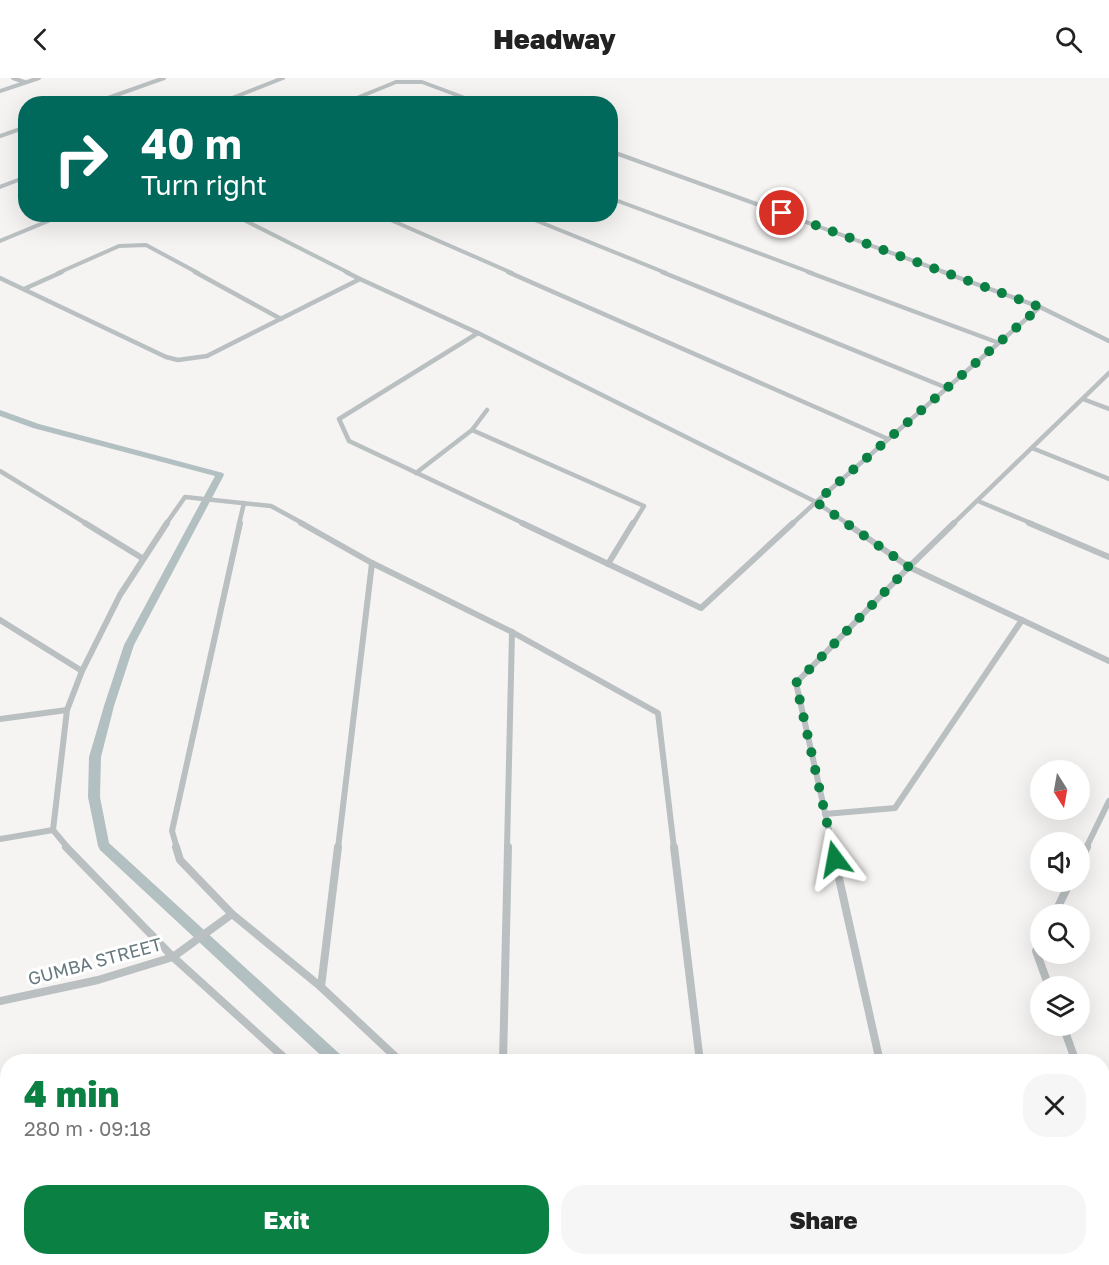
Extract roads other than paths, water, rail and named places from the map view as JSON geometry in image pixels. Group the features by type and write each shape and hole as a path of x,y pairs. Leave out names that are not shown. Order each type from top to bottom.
{"street":[{"path":"13,78 25,83"},
{"path":"0,91 39,78"},
{"path":"113,96 164,78"},
{"path":"238,96 284,78"},
{"path":"361,96 396,82 422,82 460,96"},
{"path":"0,136 18,130"},
{"path":"618,154 1040,307 1109,341"},
{"path":"0,187 18,180"},
{"path":"618,201 999,343"},
{"path":"0,241 46,222"},
{"path":"248,222 360,279 478,333 816,502 909,567 1109,661"},
{"path":"394,222 888,439"},
{"path":"540,222 947,388"},
{"path":"24,289 119,246 146,245 281,319"},
{"path":"0,278 166,357 178,360 207,356 360,279"},
{"path":"478,333 339,419 349,441 701,608 816,502 1040,307"},
{"path":"878,1054 796,683 909,567 1109,373"},
{"path":"1083,399 1109,409"},
{"path":"416,473 472,430 487,410"},
{"path":"472,430 644,506 608,564"},
{"path":"1032,448 1109,478"},
{"path":"0,471 142,558"},
{"path":"279,1054 173,957 73,855 53,830 67,710 82,671 120,595 142,558 185,497 271,506 372,563 513,632 658,713 699,1054"},
{"path":"978,501 1109,557"},
{"path":"244,503 172,831 180,860 232,914 321,987 392,1054"},
{"path":"321,987 372,563"},
{"path":"0,620 82,671"},
{"path":"825,814 896,808 1022,620"},
{"path":"502,1054 513,632"},
{"path":"0,719 67,710"},
{"path":"1090,840 1109,801"},
{"path":"0,839 53,830"},
{"name":"GUMBA STREET","path":"0,1001 98,980 173,957 232,914"},
{"path":"1067,1036 1073,1054"}],"waterway":[{"path":"0,413 36,426 220,475 129,645 95,757 94,797 104,846 329,1054"}]}
